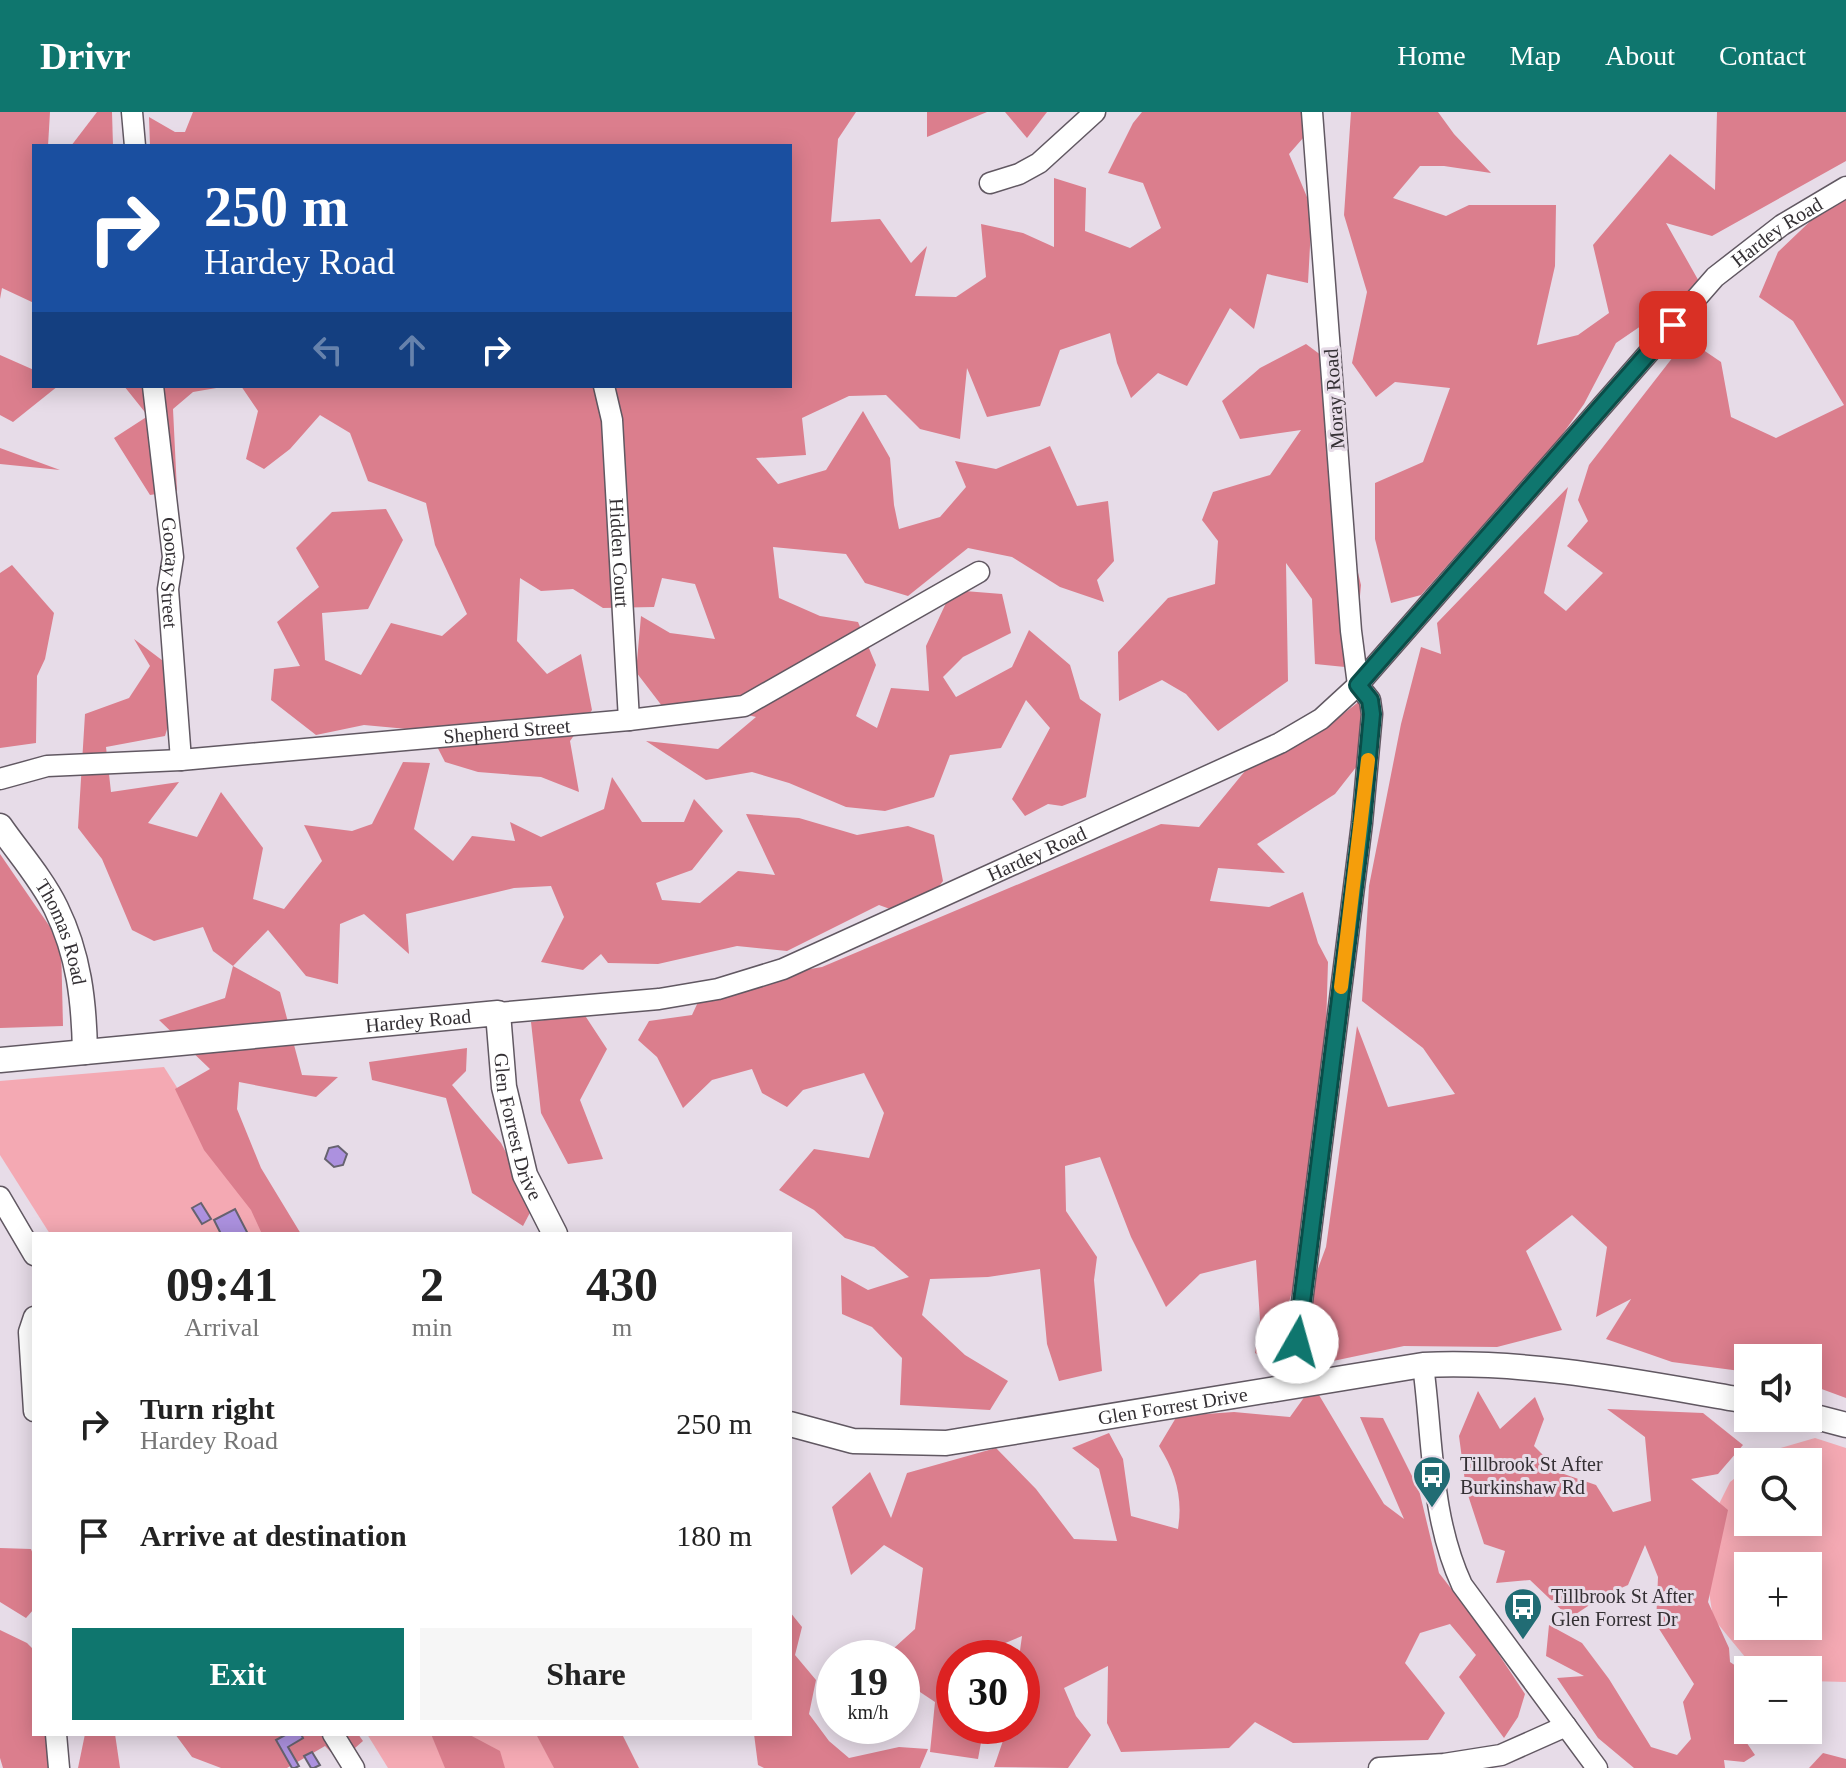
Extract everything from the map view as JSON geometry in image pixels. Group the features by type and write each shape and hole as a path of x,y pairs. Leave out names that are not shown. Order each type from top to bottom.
{"street":[{"path":"132,112 135,144"},
{"path":"990,183 1019,174 1039,163 1095,112"},
{"name":"Moray Road","path":"1306,1384 1297,1342 1362,823 1372,714 1370,700 1358,685 1351,631 1312,112"},
{"name":"Hardey Road","path":"0,1060 659,999 718,989 783,969 1280,743 1321,719 1358,685 1715,277 1782,225 1846,187"},
{"name":"Gooray Street","path":"153,388 173,557 168,589 181,760"},
{"name":"Hidden Court","path":"604,388 612,420 629,720"},
{"name":"Shepherd Street","path":"0,779 47,766 181,760 629,720 744,706 979,572"},
{"name":"Thomas Road","path":"0,826 55,906 72,949 84,998 85,1052"},
{"name":"Glen Forrest Drive","path":"498,1013 504,1087 525,1175 554,1232"},
{"path":"0,1197 32,1252"},
{"path":"32,1323 29,1332 32,1379"},
{"name":"Glen Forrest Drive","path":"792,1425 853,1441 946,1443 1423,1365 1470,1363 1621,1380 1734,1399"},
{"path":"1423,1365 1431,1466 1449,1556 1462,1585 1597,1768"},
{"path":"1822,1419 1846,1425"},
{"path":"1379,1768 1444,1764 1501,1755 1566,1726"},
{"path":"56,1736 59,1768"},
{"path":"334,1736 354,1768"}],"shaded area":[{"path":"0,112 50,112 48,144 32,144 32,302 2,288 0,299"},
{"path":"97,112 112,112 113,144 73,144"},
{"path":"193,112 856,112 838,139 831,222 880,219 911,263 927,246 915,296 956,297 986,277 981,224 1023,233 1054,247 1054,178 1086,188 1085,231 1130,248 1161,228 1143,183 1108,173 1133,123 1142,112 1309,112 1311,129 1289,154 1312,209 1308,283 1267,274 1254,329 1230,308 1187,386 1158,373 1131,398 1117,363 1110,333 1060,350 1040,406 987,417 967,368 960,439 920,429 886,395 849,396 802,418 806,455 756,458 778,484 826,470 863,411 890,458 899,529 940,517 966,487 955,461 996,469 1050,446 1077,506 1108,501 1114,561 1097,580 1104,602 1060,587 1012,557 968,548 908,596 865,583 846,554 773,547 779,598 820,616 858,622 876,665 856,716 877,728 891,688 929,691 926,646 952,590 1002,594 1011,633 963,657 943,677 956,697 1012,667 1029,630 1070,665 1080,699 1101,714 1086,797 1062,806 1048,804 1025,816 1012,799 1050,728 1026,700 1001,748 950,755 934,797 885,811 846,807 789,783 752,772 706,780 646,741 718,749 756,717 720,708 672,719 636,672 641,616 670,633 715,639 695,584 662,578 654,607 603,608 573,589 541,591 520,578 517,641 547,674 581,654 592,710 570,741 579,792 541,777 478,772 445,762 429,731 364,725 316,735 271,700 274,669 300,666 277,622 319,587 296,548 332,512 386,509 403,540 368,609 322,613 325,660 361,675 391,623 442,636 467,614 435,545 426,503 368,481 350,433 320,415 290,449 264,469 246,459 258,411 242,388 792,388 792,144 150,144 149,117 175,132 185,132"},
{"path":"927,112 987,112 927,137"},
{"path":"1005,112 1047,112 1027,138"},
{"path":"1351,112 1438,112 1491,173 1420,166 1393,198 1446,216 1469,205 1556,205 1555,266 1537,345 1578,335 1609,313 1593,245 1670,154 1715,190 1717,112 1846,112 1846,161 1712,236 1666,223 1701,285 1616,343 1584,404 1557,442 1421,595 1391,603 1375,539 1375,483 1423,462 1450,388 1395,382 1376,397 1352,363 1367,292 1344,215"},
{"path":"1846,198 1846,1398 1822,1389 1822,1344 1734,1344 1734,1370 1672,1362 1606,1339 1631,1299 1596,1317 1607,1247 1572,1215 1526,1251 1562,1330 1497,1347 1404,1346 1333,1361 1300,1339 1297,1325 1326,1247 1357,1026 1388,1107 1455,1094 1423,1048 1362,1001 1369,886 1401,724 1421,647 1441,654 1437,623 1568,487 1544,593 1566,611 1603,573 1567,546 1588,521 1578,500 1589,465 1687,339 1721,362 1731,417 1776,438 1844,405 1793,321 1759,297 1778,252 1822,210"},
{"path":"1306,344 1337,367 1350,540 1361,585 1355,649 1345,667 1315,664 1312,599 1286,563 1288,681 1218,731 1186,694 1162,680 1119,701 1118,652 1168,598 1215,584 1218,541 1202,520 1213,492 1270,475 1301,430 1240,439 1222,401 1260,368"},
{"path":"0,355 32,369 32,388 56,388 13,422 0,415"},
{"path":"126,388 216,388 193,392 173,409 177,491 150,495 114,438 148,416"},
{"path":"0,448 60,470 0,464"},
{"path":"12,565 54,613 45,659 37,676 36,743 0,748 0,573"},
{"path":"134,639 183,676 165,736 106,747 111,792 179,782 148,823 197,837 221,792 263,848 253,899 284,909 322,861 304,825 352,831 372,824 403,762 430,763 414,829 453,861 472,836 515,841 510,822 541,837 604,809 612,777 642,822 684,822 694,799 723,831 692,870 656,883 662,900 700,903 738,871 775,875 746,814 799,818 857,835 908,826 934,835 943,881 915,918 879,905 787,951 737,946 658,964 608,963 601,954 583,970 541,962 564,917 551,886 514,888 406,914 409,954 364,914 340,924 338,984 306,976 268,930 233,966 213,951 203,927 154,941 132,930 102,859 78,828 85,714 129,698 150,666"},
{"path":"1361,700 1368,752 1335,794 1257,844 1285,873 1218,868 1210,901 1269,907 1303,892 1318,943 1328,962 1324,1095 1300,1263 1272,1363 1255,1353 1260,1320 1256,1260 1200,1274 1166,1307 1131,1237 1100,1157 1065,1166 1066,1211 1097,1257 1094,1280 1102,1371 1059,1381 1047,1344 1040,1269 988,1277 930,1279 922,1315 965,1355 1008,1381 990,1410 900,1405 902,1358 872,1327 842,1314 841,1275 868,1290 909,1277 874,1247 845,1238 814,1210 779,1190 814,1149 869,1158 884,1113 864,1073 803,1090 787,1107 762,1093 752,1069 712,1080 683,1108 657,1057 638,1040 649,1021 692,1015 705,987 822,967 1161,824 1199,827 1245,771 1316,735"},
{"path":"0,854 61,943 63,1026 0,1028"},
{"path":"233,966 280,992 302,1075 338,1077 316,1097 239,1082 237,1109 261,1168 300,1232 261,1232 251,1210 204,1150 175,1089 210,1069 159,1020 225,998"},
{"path":"584,1014 607,1049 580,1100 603,1159 568,1164 541,1113 531,1022"},
{"path":"467,1048 466,1071 452,1085 501,1143 534,1205 523,1226 472,1193 446,1098 372,1080 369,1062"},
{"path":"164,1067 269,1232 49,1232 0,1155 0,1081"},
{"path":"1313,1385 1384,1504 1404,1519 1360,1417 1383,1418 1419,1490 1439,1573 1478,1623 1525,1694 1518,1717 1504,1738 1459,1677 1476,1655 1450,1624 1420,1633 1405,1663 1445,1713 1428,1740 1293,1743 1255,1722 1229,1748 1121,1752 1107,1723 1108,1666 1064,1688 1076,1716 1091,1735 1068,1768 994,1767 1002,1744 1040,1744 1040,1640 1021,1640 1022,1636 1012,1640 936,1640 936,1744 981,1744 978,1759 930,1752 935,1702 920,1692 920,1640 903,1640 915,1629 923,1568 884,1545 851,1575 832,1507 870,1472 891,1518 907,1473 996,1448 1036,1489 1074,1539 1117,1541 1099,1469 1072,1448 1109,1433 1123,1459 1131,1516 1178,1529 1180,1507 1177,1486 1159,1446 1177,1416 1234,1412 1290,1417"},
{"path":"1478,1391 1500,1429 1535,1397 1544,1419 1534,1446 1561,1473 1596,1485 1613,1512 1651,1501 1645,1437 1607,1409 1703,1413 1743,1445 1734,1448 1734,1455 1718,1474 1691,1479 1728,1510 1708,1602 1729,1648 1730,1662 1734,1665 1734,1744 1748,1744 1755,1755 1744,1762 1724,1760 1725,1768 1634,1768 1598,1738 1557,1678 1584,1676 1546,1656 1549,1625 1582,1643 1609,1679 1651,1747 1677,1755 1691,1739 1683,1702 1694,1684 1656,1624 1658,1577 1645,1545 1628,1585 1603,1596 1570,1618 1530,1580 1496,1583 1505,1551 1484,1544 1466,1489 1459,1436"},
{"path":"1815,1438 1846,1448 1846,1682 1822,1681 1822,1656 1744,1656 1713,1618 1706,1572 1714,1514 1734,1479 1734,1536 1822,1536 1822,1448 1781,1448"},
{"path":"0,1548 31,1549 32,1611 26,1618 0,1602"},
{"path":"792,1614 802,1627 795,1655 816,1680 809,1714 816,1723 816,1744 833,1744 849,1758 899,1747 928,1749 920,1768 764,1768 758,1765 754,1736 792,1736"},
{"path":"0,1630 32,1648 32,1736 50,1736 49,1768 3,1768 0,1758"},
{"path":"85,1736 115,1736 120,1768 78,1768"},
{"path":"176,1736 359,1736 363,1741 340,1761 325,1746 287,1768 221,1768 192,1757"},
{"path":"368,1736 589,1736 610,1768 388,1768"},
{"path":"432,1736 472,1736 500,1751 505,1768 445,1768"},
{"path":"537,1736 623,1736 639,1768 554,1768"},
{"path":"1823,1753 1846,1759 1846,1768 1809,1768"}],"building":[{"path":"338,1146 347,1154 343,1165 334,1167 325,1159 329,1148"},
{"path":"201,1203 211,1219 202,1224 192,1208"},
{"path":"235,1209 247,1232 220,1232 214,1220"},
{"path":"283,1736 302,1736 288,1747 299,1766 292,1768 276,1740"},
{"path":"312,1752 320,1765 314,1768 304,1756"}],"slow traffic":[{"path":"1341,987 1368,760"}],"place":[{"name":"Tillbrook St After Burkinshaw Rd","path":"1432,1509"},
{"name":"Tillbrook St After Glen Forrest Dr","path":"1523,1641"}],"route":[{"path":"1297,1342 1362,823 1372,714 1370,700 1358,685 1673,325"}]}
